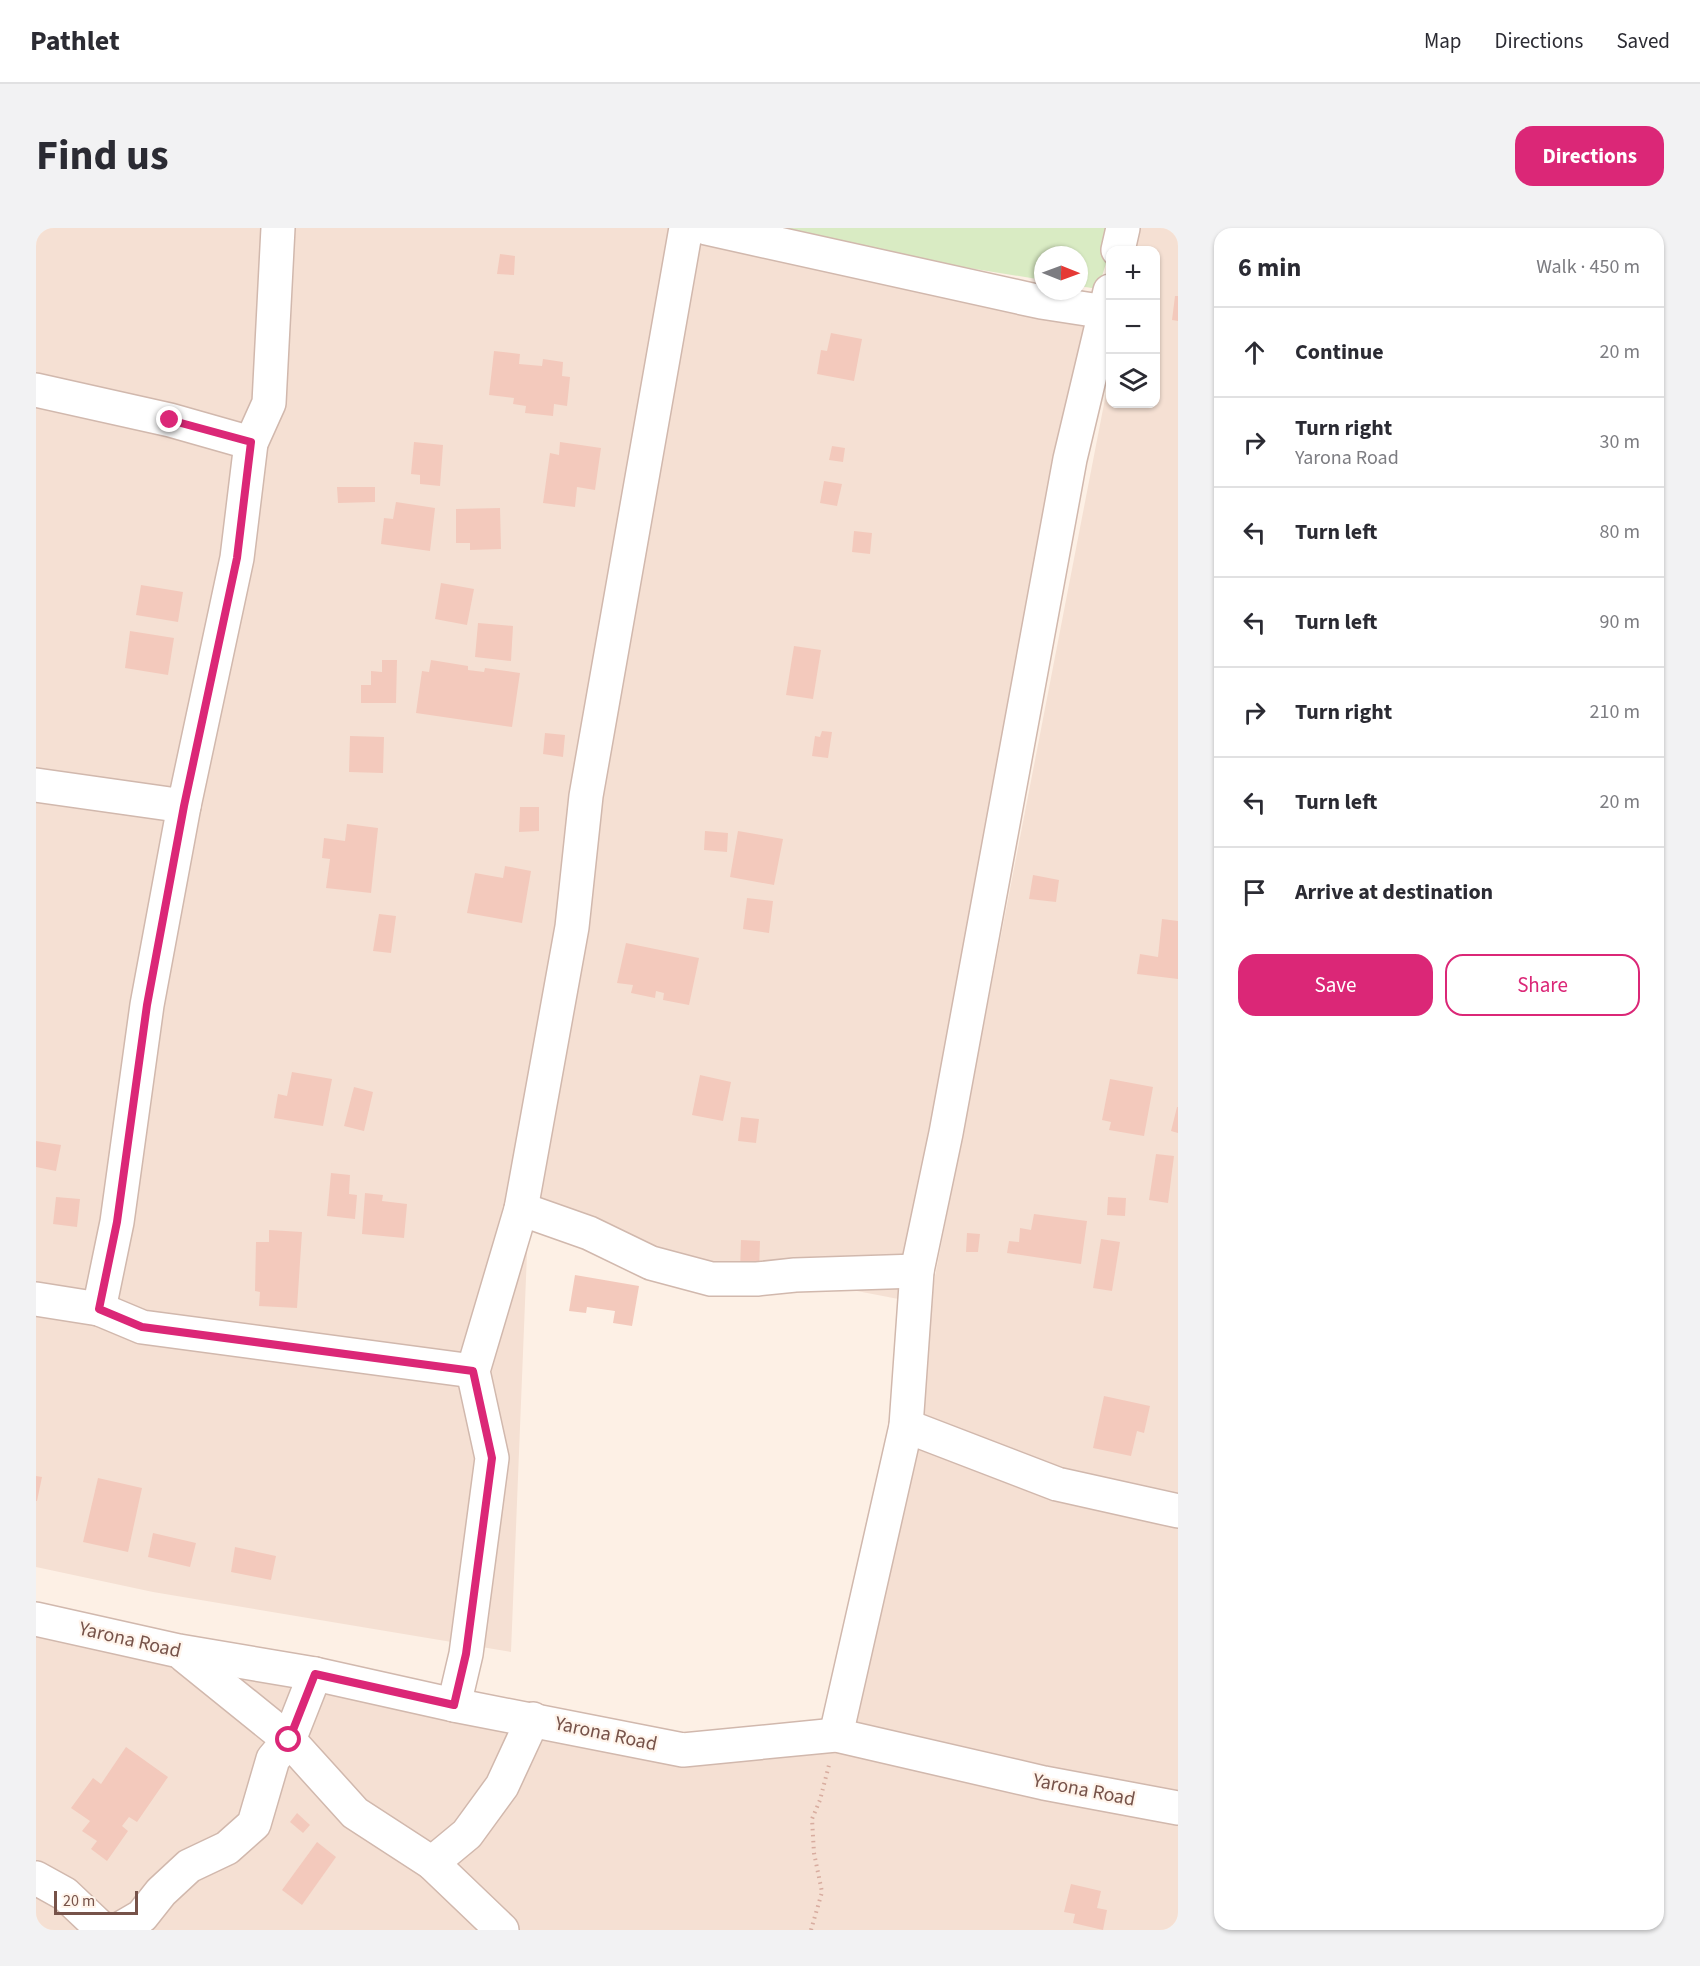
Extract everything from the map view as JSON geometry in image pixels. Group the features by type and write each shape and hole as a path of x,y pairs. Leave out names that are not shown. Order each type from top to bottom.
{"street":[{"path":"99,1309 117,1222 147,1005 184,806 237,558 251,442 269,403 278,228"},
{"path":"454,1705 466,1654 492,1458 473,1371 521,1209 572,927 588,784 686,228"},
{"path":"706,228 1041,302 1106,302"},
{"path":"1119,246 1123,228"},
{"path":"836,1735 906,1426 917,1271 946,1133 1070,459 1106,310"},
{"path":"36,390 170,420 251,442"},
{"path":"36,785 184,806"},
{"path":"521,1209 589,1233 651,1263 711,1279 917,1271"},
{"path":"36,1299 99,1309 142,1327 473,1371"},
{"path":"906,1426 1057,1484 1178,1511"},
{"name":"Yarona Road","path":"36,1618 179,1651 315,1674 454,1705 683,1750 836,1735 1044,1783 1178,1808"},
{"path":"179,1651 289,1740 355,1813 432,1863 502,1930"},
{"path":"118,1930 142,1916 160,1892 189,1866 227,1848 254,1824 273,1759 289,1740 315,1674"},
{"path":"432,1863 467,1834 501,1786 533,1719"},
{"path":"36,1878 65,1894 104,1930"}],"path":[{"path":"811,1930 822,1892 814,1853 812,1819 820,1800 836,1735"}],"shaded area":[{"path":"36,228 704,228 1093,321 914,1302 528,1228 511,1652 153,1592 36,1567"},
{"path":"1133,228 1178,228 1178,1930 36,1930 36,1619 683,1750 836,1735 906,1426 1106,394 1106,408 1160,408 1160,246 1131,246"}],"green space":[{"path":"723,228 1117,228 1111,246 1106,246 1106,263 1098,289 1088,287 1088,246 1034,246 1034,279"}],"building":[{"path":"500,254 515,256 514,275 497,274"},
{"path":"1175,296 1178,296 1178,321 1172,320"},
{"path":"831,333 862,339 854,381 817,374 821,350 827,351"},
{"path":"494,351 520,354 519,364 542,366 543,359 563,362 562,376 570,377 567,406 554,404 553,416 525,413 526,406 513,404 514,398 489,395"},
{"path":"414,442 443,445 440,486 420,484 420,475 411,474"},
{"path":"560,442 601,448 595,490 577,487 575,507 543,503 550,453 559,455"},
{"path":"832,446 845,448 843,462 829,460"},
{"path":"824,481 842,484 837,506 820,503"},
{"path":"337,487 375,487 375,502 338,503"},
{"path":"396,502 435,508 430,551 381,544 384,518 393,519"},
{"path":"500,508 501,549 470,550 470,543 456,543 456,509"},
{"path":"854,531 872,533 870,554 852,552"},
{"path":"441,583 474,589 467,625 435,619"},
{"path":"141,585 183,592 178,622 136,615"},
{"path":"478,623 513,626 511,661 475,657"},
{"path":"130,631 174,638 168,675 125,668"},
{"path":"794,646 821,650 813,699 786,695"},
{"path":"382,660 397,660 396,703 361,703 361,685 371,685 371,671 382,672"},
{"path":"431,660 468,666 468,670 484,672 485,668 520,673 512,727 416,713 422,671 429,672"},
{"path":"822,731 832,732 828,758 812,756 815,736 820,737"},
{"path":"545,733 565,735 563,757 543,754"},
{"path":"350,736 384,737 383,773 349,772"},
{"path":"520,807 539,807 539,831 519,832"},
{"path":"347,824 378,828 371,893 326,888 330,859 322,858 324,838 345,841"},
{"path":"705,831 728,833 727,852 704,850"},
{"path":"738,831 783,839 774,885 730,877"},
{"path":"505,866 531,871 522,923 467,913 475,873 503,878"},
{"path":"1033,875 1059,880 1056,902 1029,899"},
{"path":"747,898 773,901 769,933 743,929"},
{"path":"379,914 396,916 391,953 373,951"},
{"path":"1162,919 1178,921 1178,979 1137,974 1140,954 1158,957"},
{"path":"626,943 699,958 689,1005 663,1000 664,993 656,991 655,998 631,993 633,985 617,983"},
{"path":"292,1072 332,1079 323,1126 274,1118 278,1094 287,1096"},
{"path":"700,1075 731,1082 723,1121 692,1115"},
{"path":"1110,1079 1153,1087 1144,1136 1109,1130 1111,1122 1102,1120"},
{"path":"354,1087 373,1092 364,1131 344,1126"},
{"path":"1178,1107 1178,1133 1171,1131"},
{"path":"741,1117 759,1119 756,1143 738,1141"},
{"path":"36,1141 61,1145 56,1171 36,1167"},
{"path":"1156,1154 1174,1156 1168,1203 1149,1200"},
{"path":"331,1173 350,1175 349,1194 357,1195 355,1219 327,1216"},
{"path":"365,1193 383,1195 382,1201 407,1204 404,1238 362,1234"},
{"path":"56,1197 80,1199 77,1227 53,1224"},
{"path":"1108,1197 1126,1198 1125,1216 1107,1215"},
{"path":"1034,1214 1087,1221 1081,1264 1007,1253 1009,1241 1019,1242 1020,1228 1031,1230"},
{"path":"269,1230 302,1232 297,1308 259,1306 260,1292 255,1291 256,1242 269,1242"},
{"path":"967,1233 980,1234 978,1252 966,1252"},
{"path":"1101,1239 1120,1242 1112,1291 1093,1288"},
{"path":"741,1240 760,1241 759,1272 740,1271"},
{"path":"575,1275 639,1286 632,1326 613,1323 615,1311 587,1307 586,1313 569,1311"},
{"path":"1104,1396 1150,1406 1144,1433 1137,1431 1131,1456 1093,1448"},
{"path":"36,1476 42,1477 37,1501 36,1501"},
{"path":"98,1478 142,1488 128,1552 83,1542"},
{"path":"153,1533 196,1543 190,1567 148,1557"},
{"path":"235,1547 276,1556 271,1580 231,1572"},
{"path":"126,1747 168,1777 137,1822 129,1817 122,1826 128,1831 107,1861 91,1849 97,1841 82,1831 90,1821 71,1808 93,1778 101,1784"},
{"path":"297,1813 310,1825 303,1833 290,1822"},
{"path":"317,1842 336,1857 302,1905 282,1890"},
{"path":"1071,1884 1101,1891 1097,1908 1107,1910 1103,1930 1073,1923 1075,1914 1064,1912"}],"route":[{"path":"170,420 251,442 237,558 184,806 147,1005 117,1222 99,1309 142,1327 281,1343 473,1371 492,1458 466,1654 454,1705 315,1674 289,1740"}]}
